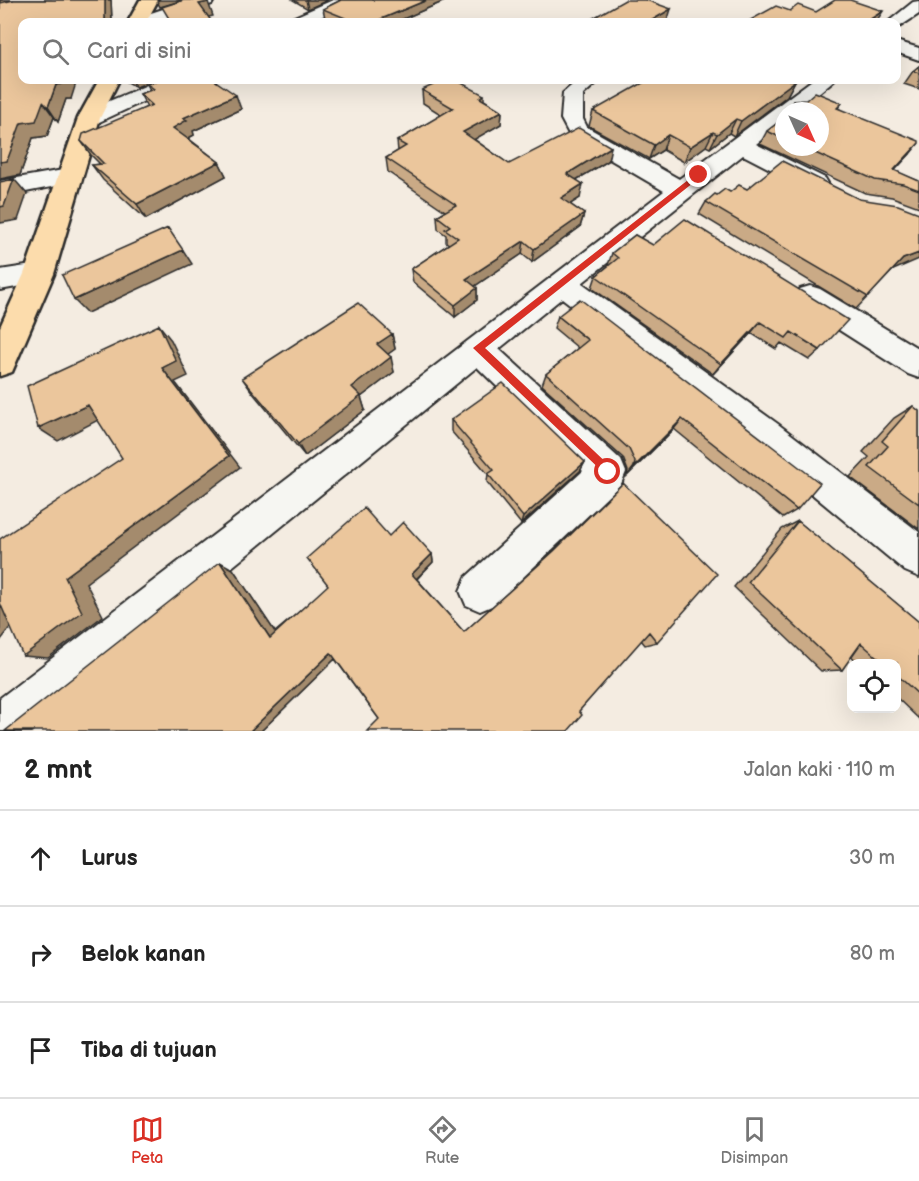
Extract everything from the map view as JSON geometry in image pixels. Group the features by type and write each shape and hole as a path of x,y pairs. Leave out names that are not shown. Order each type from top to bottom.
{"main road":[{"path":"139,18 149,0"},
{"path":"0,362 39,274 89,118 107,84"}],"street":[{"path":"154,18 206,0"},
{"path":"307,18 347,0"},
{"path":"901,21 919,6"},
{"path":"901,47 919,54"},
{"path":"89,118 165,84"},
{"path":"585,84 573,93 572,120 578,131 674,204"},
{"path":"0,727 478,348 562,283 674,204 739,144 819,84"},
{"path":"739,144 833,192"},
{"path":"0,189 69,177"},
{"path":"0,280 39,274"},
{"path":"783,281 919,365"},
{"path":"562,283 766,435 919,557"},
{"path":"478,348 608,472 480,591"}],"building":[{"path":"14,0 105,0 105,18 18,18 18,84 62,84 56,85 48,107 43,102 36,121 21,123 7,161 0,162 0,3"},
{"path":"184,0 206,0 208,2 199,4 209,18 169,18 162,7"},
{"path":"341,0 427,0 384,18 345,18 323,9"},
{"path":"625,0 646,0 671,9 656,18 593,18"},
{"path":"835,0 850,0 883,11 872,18 754,18 776,6 790,11 798,5 816,12"},
{"path":"147,84 220,84 236,95 183,118 187,120 173,128 219,162 137,204 92,165 104,164 81,141 83,134 152,105 140,94 154,89"},
{"path":"435,84 463,84 484,95 480,98 502,111 463,132 509,164 579,128 611,147 567,174 583,184 561,198 584,214 534,249 524,241 466,279 477,288 455,305 411,269 458,238 445,229 450,226 437,216 456,205 386,158 406,146 397,141 453,108 422,90"},
{"path":"641,84 791,84 741,121 736,119 717,134 713,132 690,147 668,135 654,145 593,111"},
{"path":"815,92 842,103 837,108 919,141 894,170 919,181 919,190 903,184 875,180 822,156 829,156 829,102 793,102 806,100"},
{"path":"775,125 775,135 767,131"},
{"path":"782,161 859,199 898,205 919,213 919,253 903,259 868,297 706,202 725,189 730,192 739,185 747,189"},
{"path":"14,179 4,206 0,207 0,182"},
{"path":"685,219 848,320 820,350 791,332 786,338 760,322 721,364 596,276 618,258 612,253 635,235 653,245"},
{"path":"168,228 183,250 74,300 62,275"},
{"path":"580,299 820,483 797,510 682,419 634,467 635,462 629,449 546,374 588,340 558,316"},
{"path":"358,303 392,334 377,344 391,357 352,387 361,396 298,444 242,378"},
{"path":"159,325 176,361 162,368 229,456 65,577 82,612 23,656 0,603 0,539 122,458 88,405 38,428 27,386"},
{"path":"503,383 585,462 523,517 488,474 494,470 451,420"},
{"path":"913,406 919,411 919,504 869,467 888,446 882,441"},
{"path":"623,483 717,574 657,642 649,632 579,711 582,715 568,731 367,731 379,719 331,653 250,731 5,731 220,562 270,638 328,585 307,558 364,508 389,536 403,522 432,554 412,574 464,632 554,551"},
{"path":"798,521 919,622 919,695 901,679 901,659 879,659 861,643 850,659 847,659 842,670 748,582"}],"route":[{"path":"608,472 478,348 699,175"}]}
